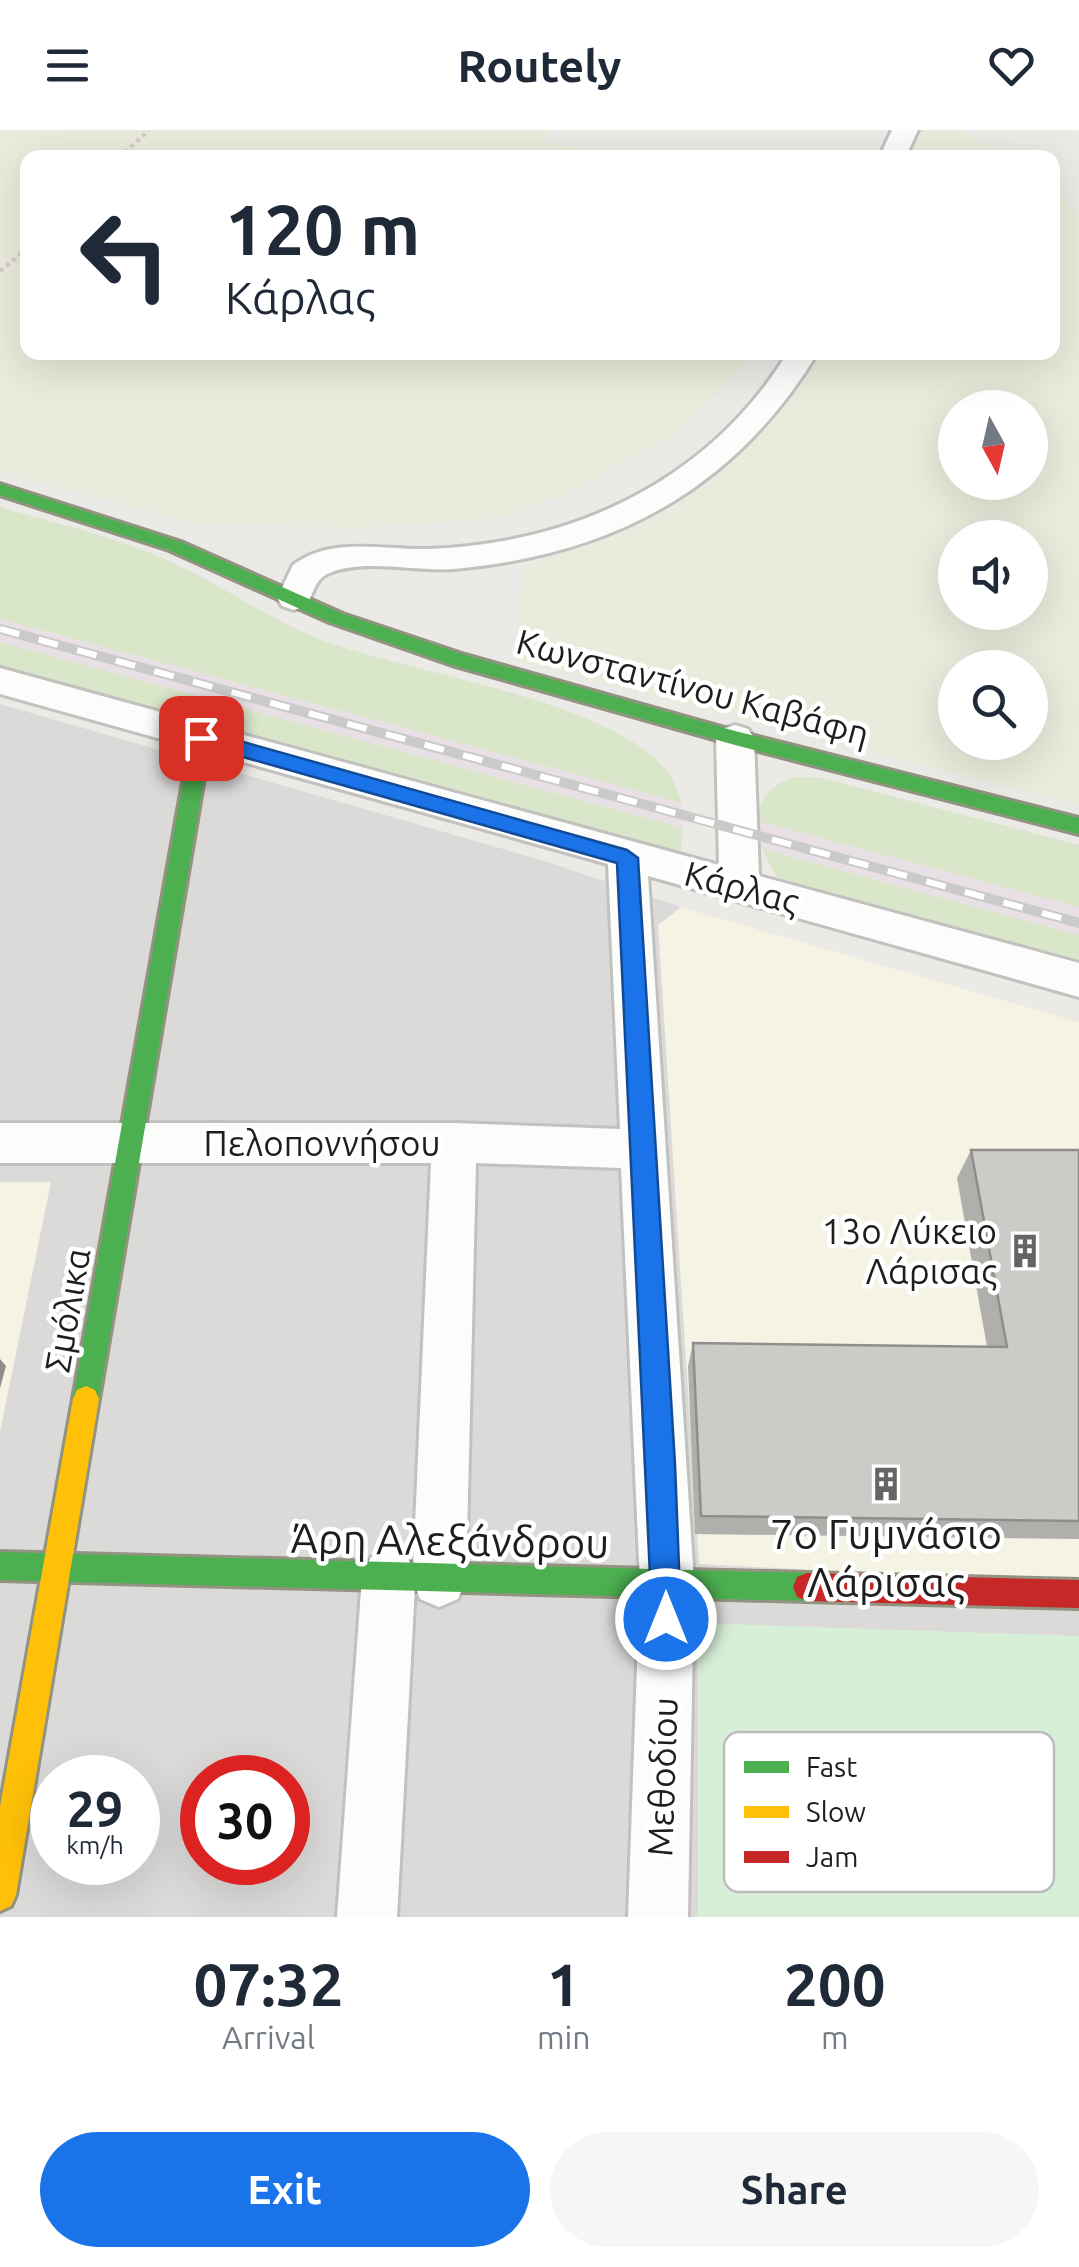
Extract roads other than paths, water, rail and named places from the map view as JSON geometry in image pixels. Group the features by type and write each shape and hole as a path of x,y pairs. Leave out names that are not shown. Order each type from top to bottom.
{"street":[{"path":"294,598 300,578 314,566 344,559 422,560 516,551 580,533 644,506 695,477 733,447 778,396 798,360"},
{"name":"Κωνσταντίνου Καβάφη","path":"0,490 175,546 371,632 458,660 735,738 1079,826"},
{"name":"Κάρλας","path":"0,681 627,858 739,884 1079,980"},
{"name":"Σμόλικα","path":"0,1895 201,738"},
{"path":"735,738 739,884"},
{"name":"Μεθοδίου","path":"627,858 667,1582 658,1917"},
{"name":"Πελοποννήσου","path":"0,1143 454,1143 645,1149"},
{"path":"368,1917 414,1578 454,1143"},
{"name":"Άρη Αλεξάνδρου","path":"0,1566 1079,1594"}],"railway":[{"path":"0,629 1079,923"}],"place":[{"name":"13ο Λύκειο Λάρισας","path":"1025,1251"},
{"name":"7ο Γυμνάσιο Λάρισας","path":"886,1484"}]}
